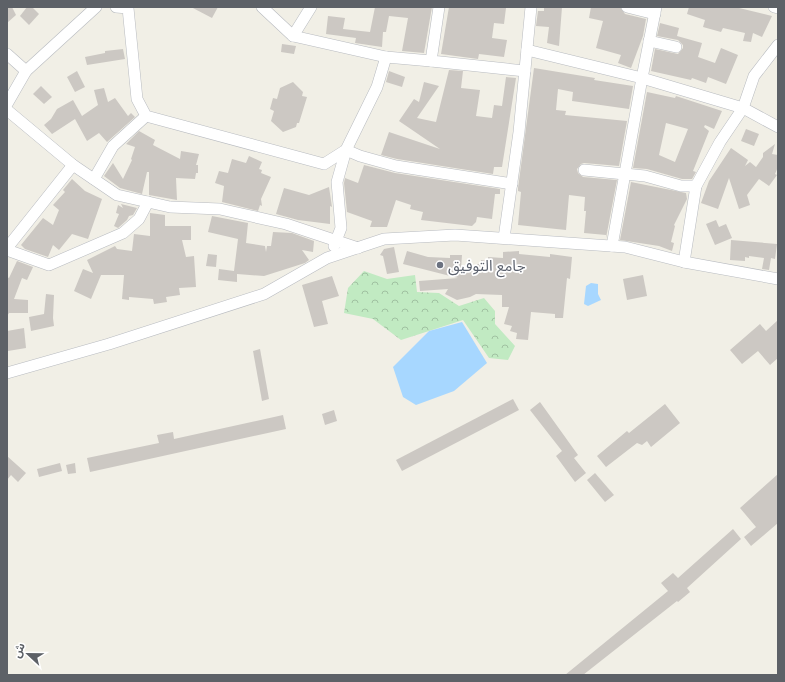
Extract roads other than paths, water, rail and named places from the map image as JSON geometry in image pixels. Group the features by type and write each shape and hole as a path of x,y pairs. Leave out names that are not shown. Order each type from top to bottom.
{"street":[{"path":"7,104 26,71 96,7"},
{"path":"116,7 128,8 137,99 146,116 324,164 346,150"},
{"path":"262,7 294,36 386,57 525,71"},
{"path":"294,36 311,7"},
{"path":"431,61 439,7"},
{"path":"504,238 512,184 531,7"},
{"path":"612,246 642,78 656,10 627,7"},
{"path":"774,7 778,8"},
{"path":"649,41 676,48"},
{"path":"684,262 696,186 720,142 743,108 754,76 778,45"},
{"path":"527,50 642,78 743,108 778,127"},
{"path":"7,54 26,71"},
{"path":"330,257 341,228 337,182 346,150 377,87 386,57"},
{"path":"7,110 73,165 117,195 170,207 220,209 286,224 358,248"},
{"path":"94,179 113,146 146,116"},
{"path":"346,150 360,156 396,166 512,184"},
{"path":"73,165 7,249 49,266 123,233 139,219 148,202"},
{"path":"584,170 646,176 681,186 696,186"},
{"path":"7,373 109,344 264,294 330,257 384,239 455,235 626,247 684,262 778,279"}],"water":[{"path":"591,283 598,284 598,294 601,300 588,306 584,304 586,286"},
{"path":"462,322 487,363 454,391 416,405 403,397 393,367 429,331"}],"place":[{"name":"جامع التوفيق","path":"440,265"}]}
